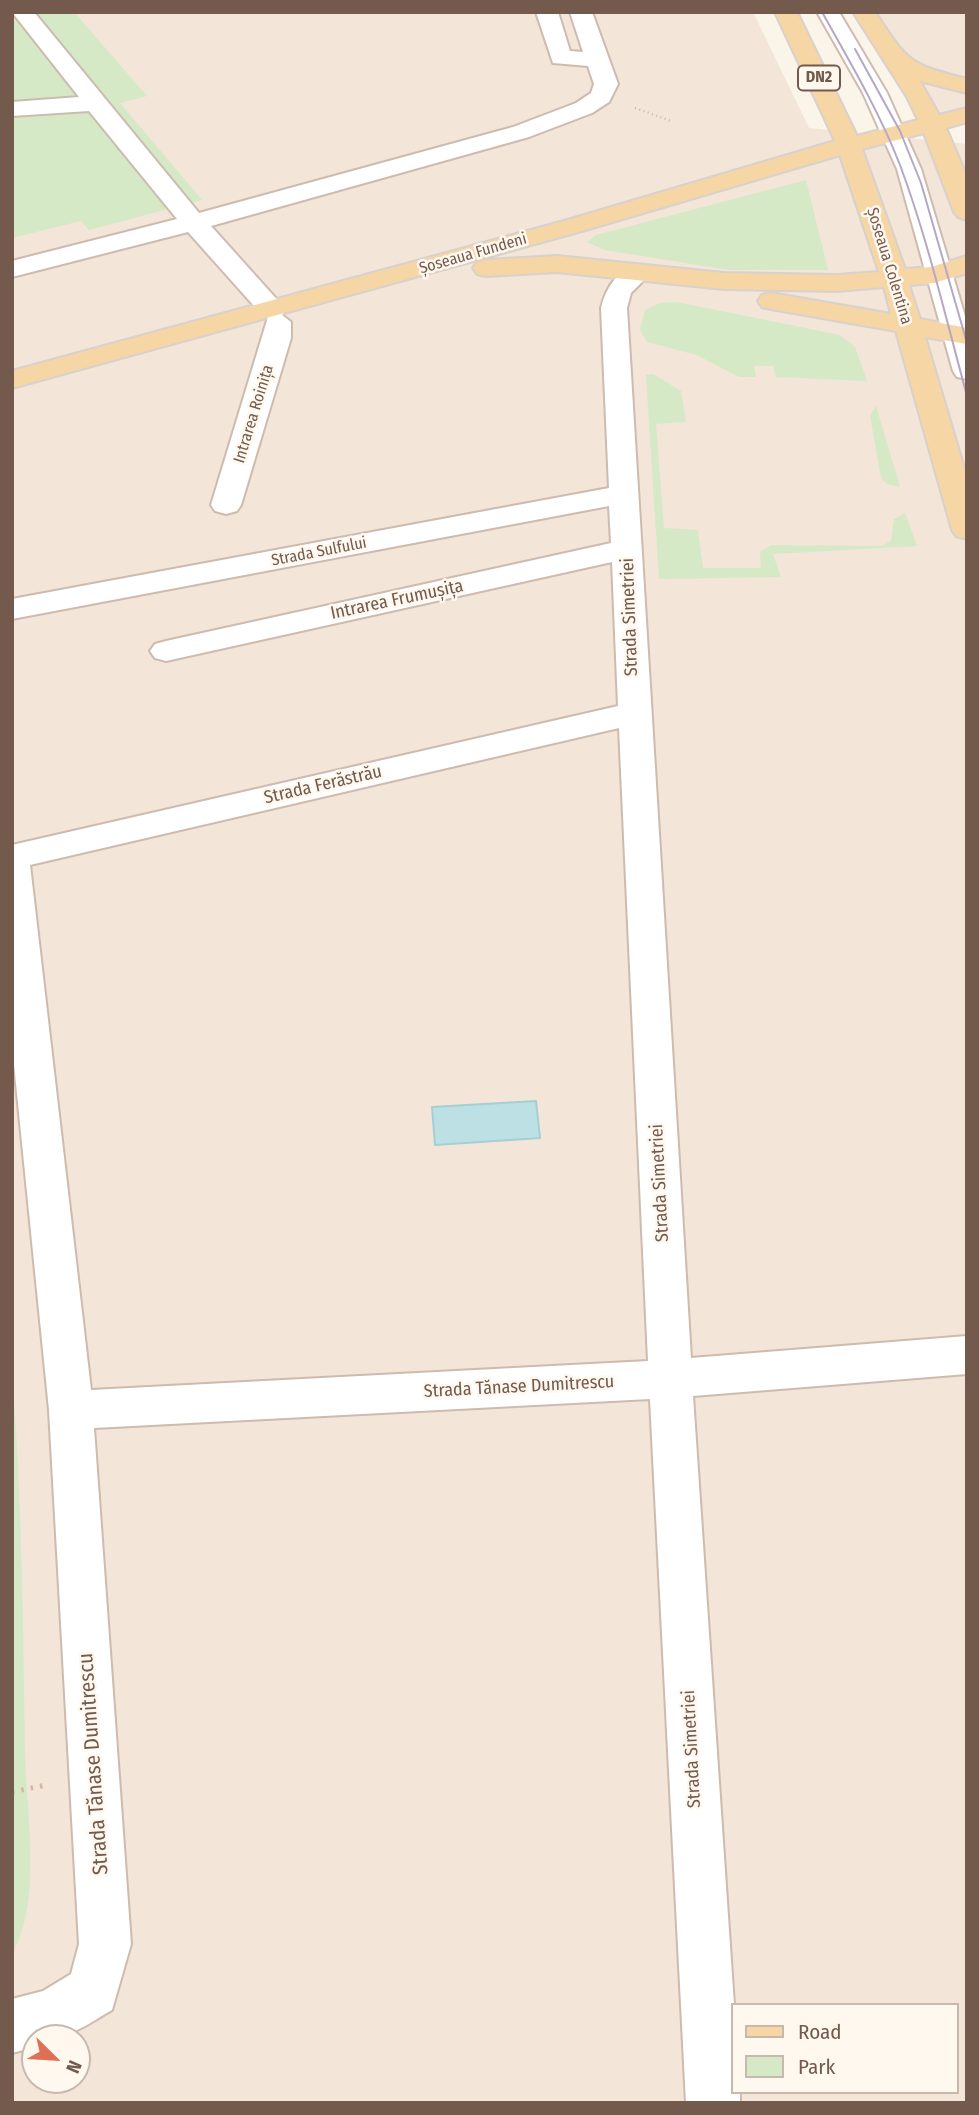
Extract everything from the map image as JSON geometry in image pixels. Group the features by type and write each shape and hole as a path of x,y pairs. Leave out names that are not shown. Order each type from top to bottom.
{"main road":[{"name":"Șoseaua Colentina","path":"786,12 849,145 895,279 967,530"},
{"path":"864,12 919,97 967,212"},
{"path":"892,59 919,74 967,86"},
{"name":"Șoseaua Fundeni","path":"12,395 849,145 967,115"},
{"path":"573,226 566,245 568,252 593,267"},
{"name":"Șoseaua Fundeni","path":"12,380 475,270 528,264 593,267 756,282 895,279 940,274 967,264"},
{"name":"Șoseaua Fundeni","path":"638,273 707,289 962,335"}],"street":[{"path":"22,12 179,206 197,222 275,316"},
{"path":"547,12 561,58 598,60"},
{"path":"12,269 197,222 544,125 584,108 601,97 606,84 581,12"},
{"path":"828,12 894,133 909,169 940,274 962,335 967,371"},
{"path":"12,108 98,103"},
{"name":"Strada Simetriei","path":"638,273 619,290 614,308 670,1379 713,2103"},
{"name":"Intrarea Roinița","path":"226,505 277,338 275,316"},
{"name":"Strada Sulfului","path":"12,609 625,494"},
{"name":"Intrarea Frumușița","path":"166,651 628,549"},
{"name":"Strada Ferăstrău","path":"12,857 635,713"},
{"name":"Strada Tănase Dumitrescu","path":"12,865 71,1409 105,1944 93,1991 53,2015 12,2026"},
{"name":"Strada Tănase Dumitrescu","path":"71,1409 670,1379 967,1355"}],"shaded area":[{"path":"12,12 753,12 809,128 967,144 967,2103 12,2103"},
{"path":"857,12 967,12 967,110 919,118"}],"green space":[{"path":"12,12 74,12 147,96 120,103 202,200 89,230 81,221 12,238"},
{"path":"806,180 828,270 729,270 604,250 587,242 596,235"},
{"path":"677,302 840,335 855,347 867,381 776,377 773,366 754,366 756,377 739,377 697,355 647,342 640,330 645,310 660,303"},
{"path":"653,374 681,391 686,422 656,424 664,528 698,530 703,568 761,568 760,552 771,545 882,546 891,541 894,519 905,513 917,546 773,554 781,577 659,579 646,375"},
{"path":"876,406 900,487 887,484 881,478 870,416"},
{"path":"12,1373 20,1514 25,1750 31,1855 27,1908 22,1932 12,1954"}],"water":[{"path":"536,1101 540,1138 435,1145 432,1107"}],"tram line":[{"path":"822,12 873,106 900,165 928,251 967,396"},
{"path":"855,49 900,131 921,183 967,343"}]}
